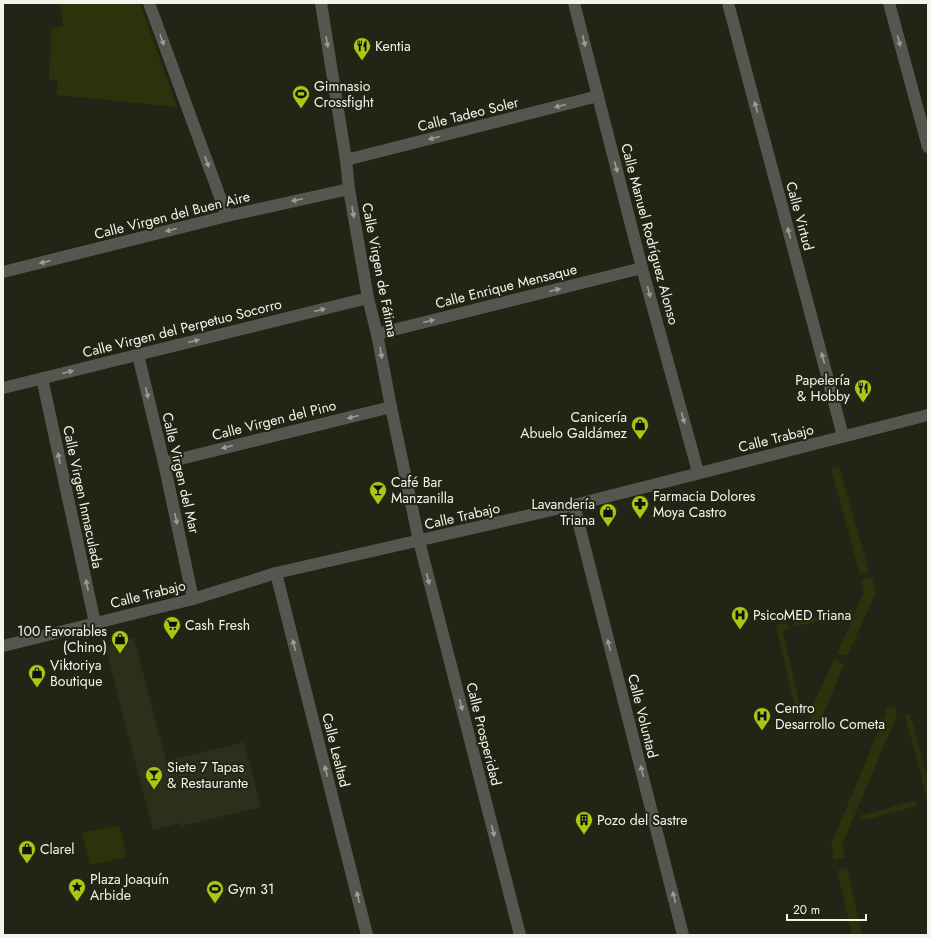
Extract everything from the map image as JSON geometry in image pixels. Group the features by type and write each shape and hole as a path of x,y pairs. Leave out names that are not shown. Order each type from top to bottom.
{"street":[{"path":"149,3 227,216"},
{"name":"Calle Virgen de Fátima","path":"321,3 346,160 349,189 368,298 377,334 418,541"},
{"name":"Calle Manuel Rodríguez Alonso","path":"574,3 642,268 698,472"},
{"name":"Calle Virtud","path":"728,3 843,436"},
{"path":"889,3 928,147"},
{"name":"Calle Tadeo Soler","path":"346,160 598,96"},
{"name":"Calle Virgen del Buen Aire","path":"3,272 227,216 349,189"},
{"name":"Calle Enrique Mensaque","path":"377,334 642,268"},
{"name":"Calle Virgen del Perpetuo Socorro","path":"3,388 368,298"},
{"name":"Calle Virgen del Mar","path":"138,355 164,463 193,599"},
{"name":"Calle Virgen Inmaculada","path":"42,378 95,623"},
{"name":"Calle Virgen del Pino","path":"164,463 391,407"},
{"name":"Calle Trabajo","path":"4,643 193,599 276,573 574,505 698,472 928,415"},
{"name":"Calle Voluntad","path":"574,505 684,935"},
{"name":"Calle Prosperidad","path":"418,541 520,935"},
{"name":"Calle Lealtad","path":"276,573 367,935"}],"shaded area":[{"path":"60,3 140,3 177,107 56,95 58,80 49,79 51,28 63,26"},
{"path":"839,466 869,572 860,574 831,469"},
{"path":"872,577 876,593 847,656 837,653 864,592 861,579"},
{"path":"852,610 851,616 795,626 794,622"},
{"path":"788,623 789,629 783,632 802,715 797,716 776,625"},
{"path":"134,638 166,761 244,742 261,807 181,826 180,823 153,830 105,646"},
{"path":"834,659 844,664 823,719 811,722 810,712"},
{"path":"895,706 897,715 842,845 845,857 834,860 831,844 886,714 885,709"},
{"path":"910,714 928,779 928,802 905,715"},
{"path":"916,800 917,806 861,821 860,816"},
{"path":"119,825 127,857 90,865 82,833"},
{"path":"847,867 862,935 852,935 837,871"}],"place":[{"name":"Kentia","path":"362,61"},
{"name":"Gimnasio Crossfight","path":"301,109"},
{"name":"Papelería & Hobby","path":"863,403"},
{"name":"Canicería Abuelo Galdámez","path":"640,440"},
{"name":"Café Bar Manzanilla","path":"378,505"},
{"name":"Farmacia Dolores Moya Castro","path":"640,519"},
{"name":"Lavandería Triana","path":"608,527"},
{"name":"PsicoMED Triana","path":"740,630"},
{"name":"Cash Fresh","path":"172,640"},
{"name":"100 Favorables (Chino)","path":"120,654"},
{"name":"Viktoriya Boutique","path":"37,688"},
{"name":"Centro Desarrollo Cometa","path":"762,731"},
{"name":"Siete 7 Tapas & Restaurante","path":"154,790"},
{"name":"Pozo del Sastre","path":"584,835"},
{"name":"Clarel","path":"27,864"},
{"name":"Plaza Joaquín Arbide","path":"77,902"},
{"name":"Gym 31","path":"215,904"}]}
